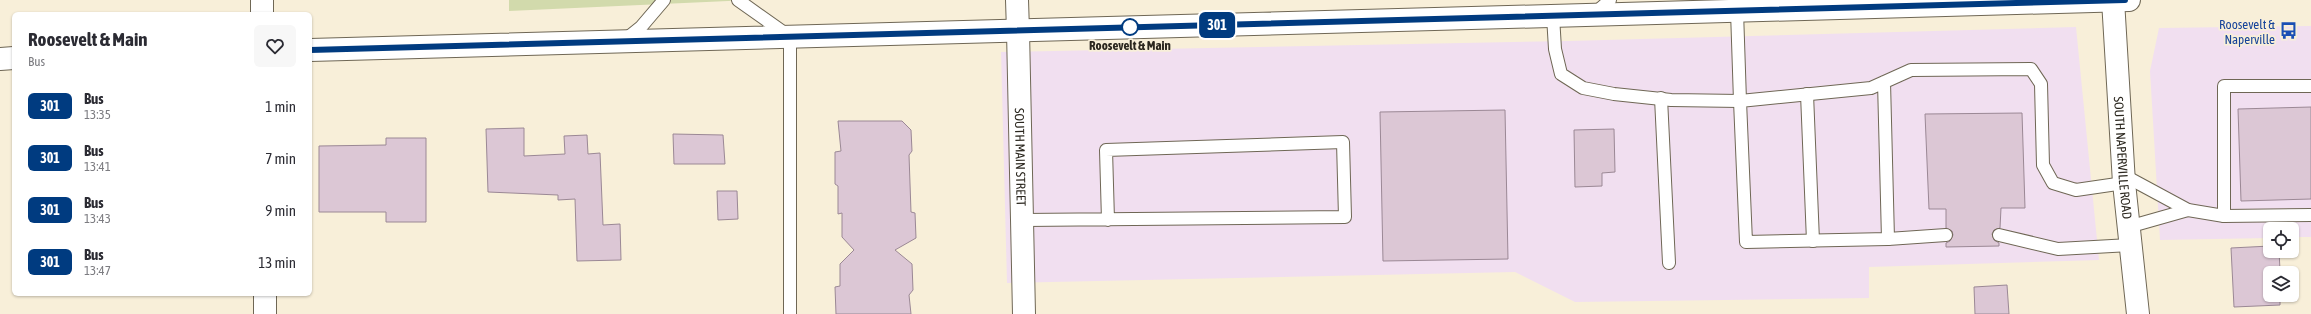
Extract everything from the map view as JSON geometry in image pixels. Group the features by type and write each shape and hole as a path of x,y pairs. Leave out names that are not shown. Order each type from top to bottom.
{"main road":[{"path":"262,0 262,12"},
{"name":"SOUTH MAIN STREET","path":"1017,0 1024,220 1024,314"},
{"name":"SOUTH NAPERVILLE ROAD","path":"2112,0 2129,236 2138,314"},
{"path":"312,50 1553,16 1602,7 1737,11 1785,4 2129,0"},
{"path":"0,59 12,58"},
{"path":"265,296 266,314"}],"lane":[{"path":"623,42 641,27 664,0"},
{"path":"738,0 790,37 790,314"},
{"path":"1737,11 1746,242 1888,239 1946,235"},
{"path":"1553,16 1555,50 1561,74 1583,88 1614,94 1661,98 1740,101 1871,88 1911,70 2031,69 2041,84 2043,165 2053,183 2076,190 2125,180 2188,210 2224,216 2311,215"},
{"path":"1884,82 1888,239"},
{"path":"2224,216 2224,86 2311,86"},
{"path":"1807,94 1813,241"},
{"path":"1661,98 1669,263"},
{"path":"1024,220 1108,220 1344,217 1343,142 1106,150 1108,220"},
{"path":"1999,235 2058,249 2129,236 2188,210"}],"shaded area":[{"path":"2311,26 2311,237 2299,237 2299,222 2263,222 2263,238 2160,240 2150,71 2159,28"},
{"path":"2076,27 2099,260 1869,267 1869,298 1575,302 1515,272 1007,283 1001,52 1568,41"}],"green space":[{"path":"509,0 750,0 509,11"}],"building":[{"path":"2311,107 2311,199 2241,201 2238,109"},
{"path":"1505,110 1508,259 1383,261 1380,112"},
{"path":"2022,113 2025,208 2001,208 2000,228 1994,230 1992,234 1994,240 1999,243 1999,246 1946,247 1946,243 1950,241 1953,235 1952,231 1946,228 1946,209 1929,209 1925,114"},
{"path":"838,121 902,121 911,130 912,151 909,155 911,212 915,213 916,238 895,250 912,264 913,290 909,295 911,314 836,314 835,287 840,286 840,264 854,250 842,237 842,213 838,214 838,186 835,184 835,152 841,151"},
{"path":"524,128 524,156 565,154 564,136 587,135 588,154 600,153 603,225 620,224 621,260 577,261 575,199 558,200 558,195 488,192 486,129"},
{"path":"1614,129 1615,172 1602,173 1602,186 1575,187 1574,130"},
{"path":"673,134 723,135 725,164 674,164"},
{"path":"386,138 426,138 426,222 386,222 386,212 319,212 319,146 386,145"},
{"path":"717,191 737,191 738,219 718,220"},
{"path":"2263,246 2263,258 2279,258 2280,266 2263,266 2263,302 2280,302 2280,305 2234,307 2231,248"},
{"path":"2007,285 2009,314 1975,314 1974,287"}],"bus line":[{"name":"301","path":"312,50 2125,0"}],"place":[{"name":"Roosevelt & Main","path":"1130,27"},
{"name":"Roosevelt & Naperville","path":"2288,31"}]}
